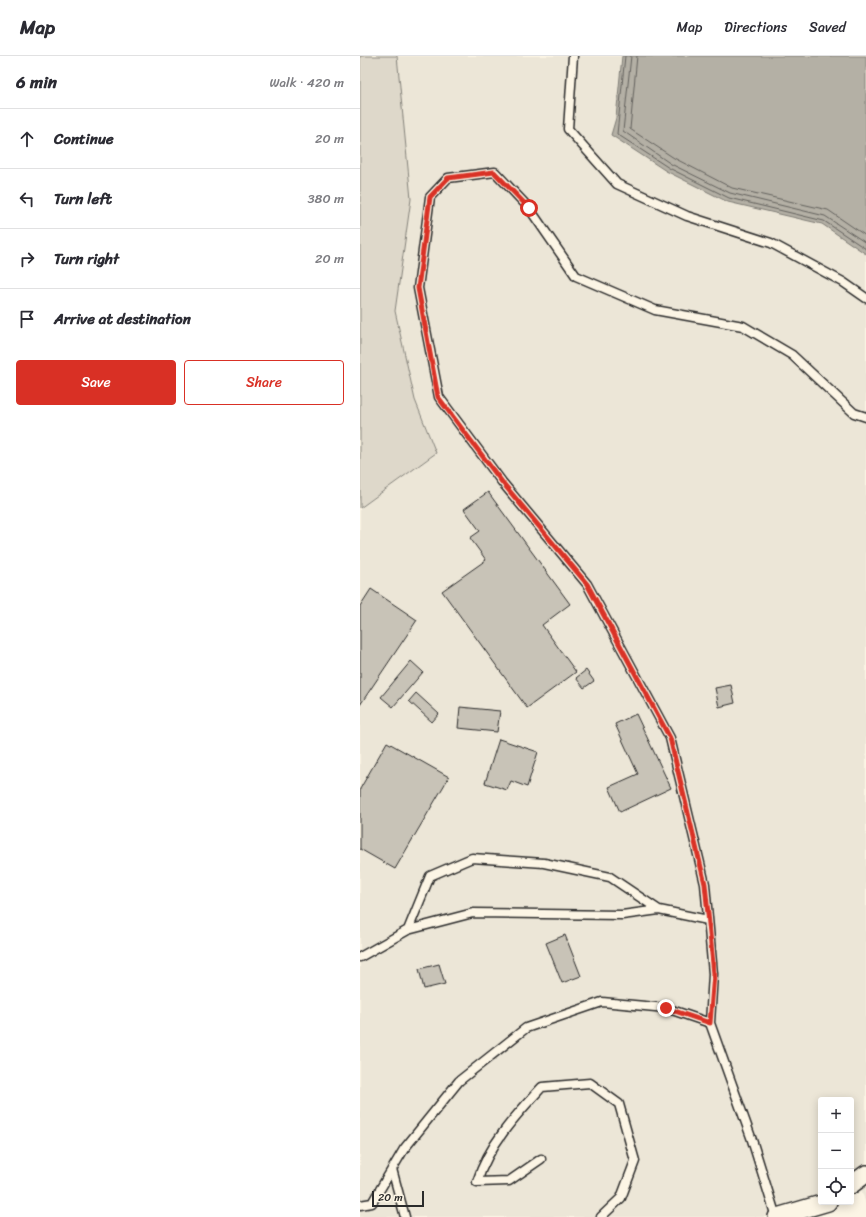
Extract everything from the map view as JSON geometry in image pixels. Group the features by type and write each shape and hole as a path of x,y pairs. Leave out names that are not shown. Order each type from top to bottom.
{"street":[{"path":"854,1183 866,1174"},
{"path":"776,1217 818,1205"}],"lane":[{"path":"573,56 568,129 617,184 688,216 771,243 843,282 866,298"},
{"path":"776,1217 752,1140 710,1023 714,974 705,884 670,738 587,584 502,482 438,397 418,288 430,197 448,178 494,172 529,208 576,276 655,310 743,326 792,355 854,413 866,417"},
{"path":"408,930 430,876 472,858 544,863 610,877 659,910"},
{"path":"360,957 408,930 473,913 622,915 659,910 708,920"},
{"path":"360,1205 372,1203 404,1149 459,1081 526,1028 602,1002 666,1008 710,1023"},
{"path":"541,1159 509,1181 477,1182 483,1164 510,1122 542,1087 590,1083 619,1104 635,1161 621,1198 601,1217"},
{"path":"392,1169 405,1217"}],"shaded area":[{"path":"360,56 397,56 411,199 395,311 415,400 436,453 360,508"},
{"path":"397,56 866,56 866,1204 857,1177 854,1180 854,1097 818,1097 818,1201 773,1217 360,1217 360,508 436,453 415,400 395,310 410,199"}],"water":[{"path":"622,56 866,56 866,254 822,224 728,202 666,171 611,135 616,118"}],"building":[{"path":"488,492 570,604 542,625 576,672 527,708 442,591 486,560 470,538 480,531 464,509"},
{"path":"371,589 417,620 360,705 360,606"},
{"path":"411,661 423,672 393,707 381,697"},
{"path":"586,670 594,681 584,688 576,678"},
{"path":"731,685 735,703 719,707 715,688"},
{"path":"416,693 439,714 432,722 409,701"},
{"path":"460,707 500,711 497,732 458,728"},
{"path":"636,714 671,788 620,812 609,787 638,774 615,724"},
{"path":"499,739 538,752 527,787 511,781 507,790 485,783"},
{"path":"387,742 449,777 395,869 360,849 360,789"},
{"path":"565,935 581,976 562,983 546,943"},
{"path":"439,964 445,984 424,989 419,969"}],"route":[{"path":"529,208 494,172 448,178 430,197 418,288 438,397 502,482 587,584 670,738 705,884 714,974 710,1023 666,1008"}]}
